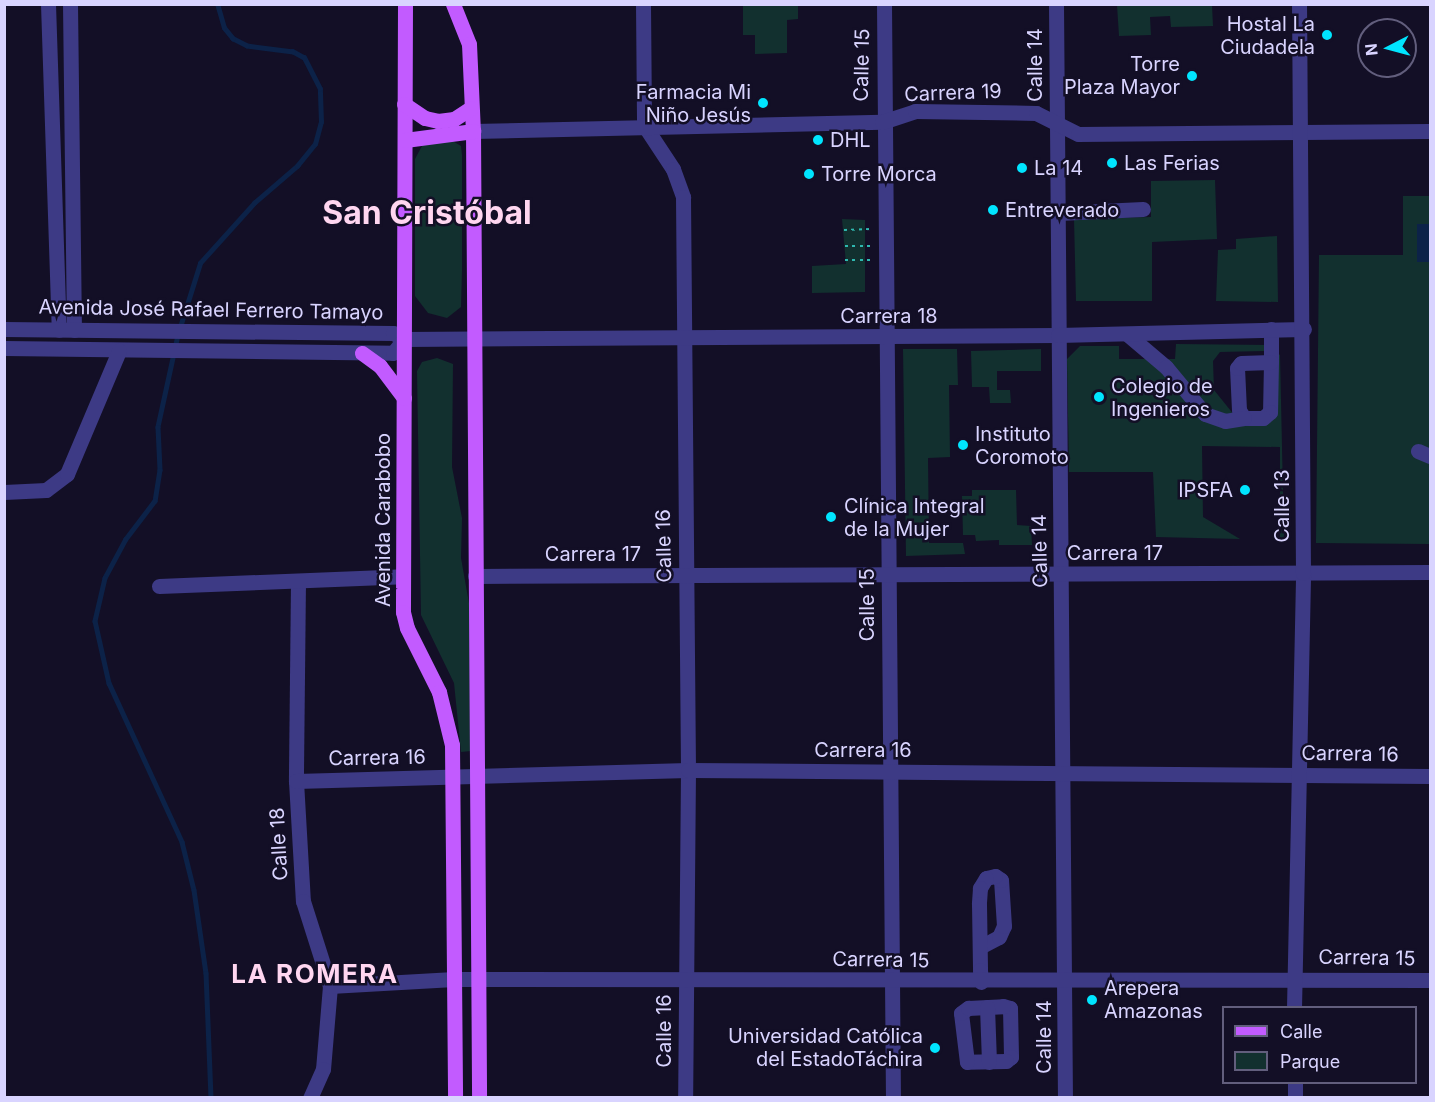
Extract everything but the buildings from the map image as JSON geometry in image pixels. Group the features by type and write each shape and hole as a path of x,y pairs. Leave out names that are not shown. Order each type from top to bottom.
{"main road":[{"name":"Avenida Carabobo","path":"405,4 403,576 406,628 447,714 453,778 455,1098"},
{"path":"453,4 469,44 473,131 479,1098"},
{"path":"404,104 425,118 438,121 454,119 471,108"},
{"path":"405,140 473,131"},
{"path":"362,353 380,366 404,398"}],"street":[{"path":"48,4 66,330"},
{"path":"66,330 70,4"},
{"path":"643,4 644,125"},
{"name":"Calle 15","path":"884,4 882,122 886,253 893,1098"},
{"name":"Calle 14","path":"1056,4 1065,1098"},
{"name":"Calle 13","path":"1294,1006 1301,774 1303,573 1304,329 1299,4"},
{"name":"Carrera 19","path":"473,131 644,125 882,122 915,111 1036,113 1057,121 1078,134 1431,132"},
{"name":"Calle 16","path":"644,125 673,170 683,197 688,771 685,1098"},
{"path":"1058,213 1143,209"},
{"name":"Avenida José Rafael Ferrero Tamayo","path":"4,329 393,333 404,339 393,353 4,348"},
{"path":"1127,334 1167,367 1204,414 1225,421 1263,418 1270,412 1271,329"},
{"name":"Carrera 18","path":"404,339 886,337 1304,329"},
{"path":"4,492 46,490 68,474 119,351"},
{"path":"1244,418 1239,410 1237,368 1241,363 1271,363"},
{"name":"Carrera 17","path":"476,576 1431,572"},
{"path":"159,586 403,576"},
{"name":"Calle 18","path":"298,581 296,781 303,901 330,986 323,1070 310,1098"},
{"name":"Carrera 16","path":"296,781 688,771 1431,776"},
{"path":"980,947 981,982"},
{"name":"Carrera 15","path":"330,986 454,979 981,982 1431,980"},
{"path":"1010,982 1011,1057 970,1063 964,1059 961,1013 968,1008 1010,1008"},
{"path":"987,1007 989,1062"}],"path":[{"path":"844,230 885,229"},
{"path":"845,246 886,253"},
{"path":"845,260 886,253"}],"green space":[{"path":"743,5 798,5 798,19 787,20 787,53 755,54 755,35 743,35"},
{"path":"1117,5 1212,5 1213,26 1171,27 1170,16 1150,17 1151,35 1119,36"},
{"path":"451,140 461,146 462,155 462,270 461,307 447,318 428,313 415,296 415,159 423,144"},
{"path":"1215,180 1217,239 1152,242 1152,301 1076,301 1074,219 1151,217 1151,181"},
{"path":"1403,196 1430,196 1430,544 1316,543 1319,255 1403,255"},
{"path":"842,219 865,220 865,292 812,293 812,266 846,264"},
{"path":"1277,236 1278,302 1216,301 1218,250 1236,249 1236,239"},
{"path":"1176,344 1270,345 1264,351 1220,352 1213,361 1214,390 1239,421 1274,420 1274,361 1280,354 1284,539 1280,538 1280,447 1202,446 1203,517 1240,539 1156,537 1153,472 1069,472 1067,359 1080,346 1119,346 1119,359 1175,359"},
{"path":"903,349 957,349 958,385 949,385 950,457 928,458 929,543 963,543 965,554 906,556"},
{"path":"1041,349 1041,371 997,371 997,390 1010,390 1011,403 990,403 989,387 972,387 971,351"},
{"path":"437,358 453,364 452,467 462,518 461,558 470,609 471,751 461,752 454,683 421,615 417,371 422,362"},
{"path":"972,490 1016,490 1017,525 1031,526 1032,545 999,545 999,540 976,541 975,535 963,535 962,496 972,496"}],"water":[{"path":"1417,224 1430,224 1430,262 1417,262"}],"waterway":[{"path":"180,327 200,263 254,203 297,166 315,144 321,122 320,89 304,58 293,52 247,46 233,39 224,28 217,4"},
{"path":"178,335 158,427 160,470 155,501 126,539 105,578 95,621 109,683 182,842 194,890 206,973 211,1098"}],"place":[{"name":"Hostal La Ciudadela","path":"1327,35"},
{"name":"Torre Plaza Mayor","path":"1192,76"},
{"name":"Farmacia Mi Niño Jesús","path":"763,103"},
{"name":"DHL","path":"818,140"},
{"name":"Las Ferias","path":"1112,163"},
{"name":"La 14","path":"1022,168"},
{"name":"Torre Morca","path":"809,174"},
{"name":"Entreverado","path":"993,210"},
{"name":"Colegio de Ingenieros","path":"1099,397"},
{"name":"Instituto Coromoto","path":"963,445"},
{"name":"IPSFA","path":"1245,490"},
{"name":"Clínica Integral de la Mujer","path":"831,517"},
{"name":"Arepera Amazonas","path":"1092,1000"},
{"name":"Universidad Católica del EstadoTáchira","path":"935,1048"}],"district":[{"name":"San Cristóbal","path":"427,213"},
{"name":"LA ROMERA","path":"315,974"}]}
